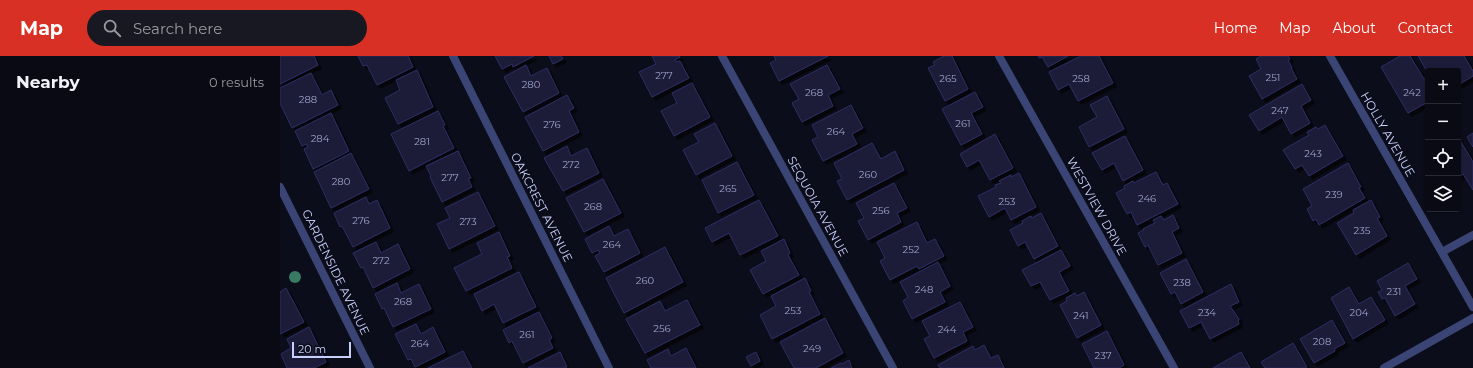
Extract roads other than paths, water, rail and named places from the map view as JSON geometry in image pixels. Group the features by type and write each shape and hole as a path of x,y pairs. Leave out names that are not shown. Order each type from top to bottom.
{"street":[{"name":"OAKCREST AVENUE","path":"453,56 609,368"},
{"name":"SEQUOIA AVENUE","path":"722,56 894,368"},
{"name":"WESTVIEW DRIVE","path":"999,56 1174,368"},
{"name":"HOLLY AVENUE","path":"1330,56 1473,307"},
{"name":"GARDENSIDE AVENUE","path":"280,187 370,368"},
{"path":"1442,252 1473,235"},
{"path":"1384,368 1473,318"}]}
